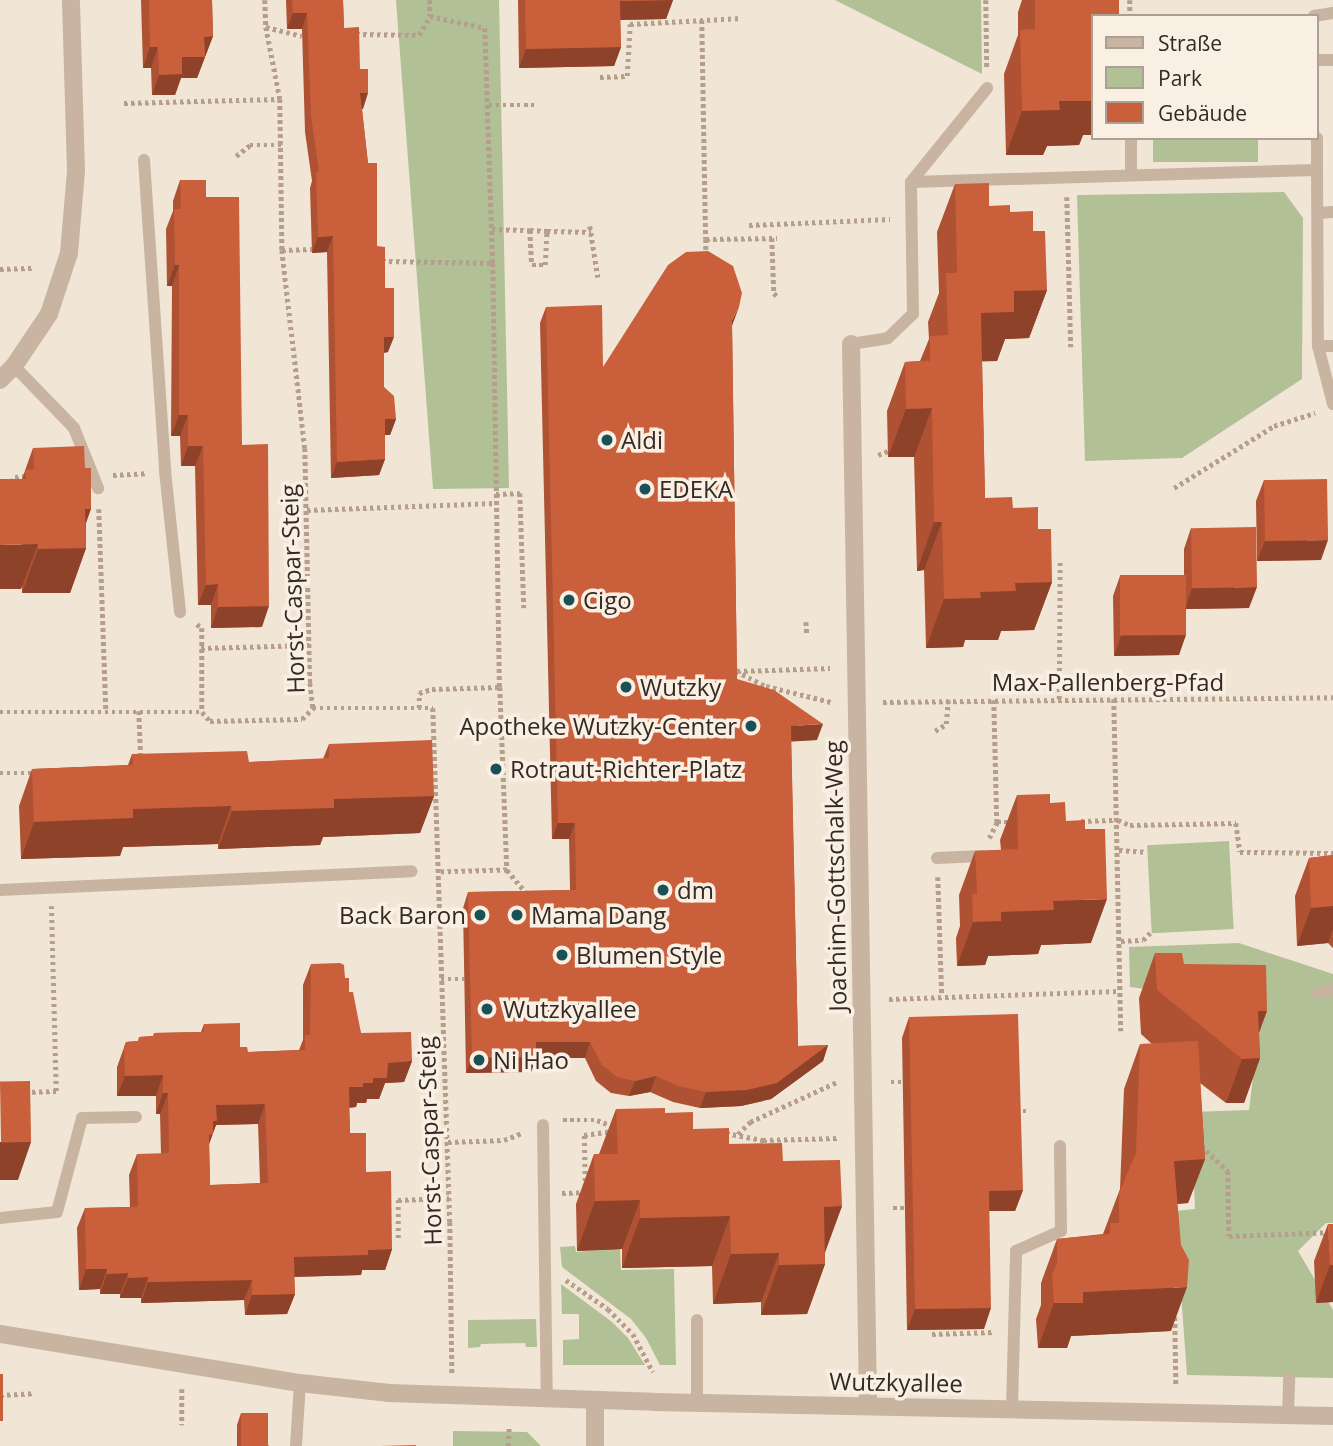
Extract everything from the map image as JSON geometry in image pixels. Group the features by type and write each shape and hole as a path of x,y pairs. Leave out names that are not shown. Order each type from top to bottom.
{"street":[{"path":"0,380 49,314 69,253 76,171 71,0"},
{"name":"Joachim-Gottschalk-Weg","path":"851,344 868,1406"},
{"name":"Wutzkyallee","path":"0,1334 300,1383 453,1395 595,1401 1333,1416"},
{"path":"595,1401 595,1446"}],"lane":[{"path":"851,344 888,338 913,314 911,182 987,88"},
{"path":"1131,140 1131,175"},
{"path":"1317,140 1318,346 1333,404"},
{"path":"144,160 165,471 180,612"},
{"path":"911,182 1317,170"},
{"path":"1318,213 1333,212"},
{"path":"1318,346 1333,346"},
{"path":"13,366 74,428 98,488"},
{"path":"937,858 981,856"},
{"path":"0,890 412,871"},
{"path":"1318,993 1333,990"},
{"path":"0,1218 57,1212 82,1118 136,1117"},
{"path":"543,1125 547,1399"},
{"path":"1012,1408 1016,1251 1061,1231 1060,1146"},
{"path":"697,1320 697,1403"},
{"path":"1288,1414 1289,1378"},
{"path":"296,1446 300,1383"}],"path":[{"name":"Horst-Caspar-Steig","path":"265,0 266,27 280,99 282,250 305,448 313,708 433,708 453,1395"},
{"path":"344,35 419,34 430,16 429,0"},
{"path":"986,0 987,88"},
{"path":"430,16 485,28 493,263 499,687 507,870 531,898"},
{"path":"600,77 627,76 630,24 742,18"},
{"path":"702,20 706,251"},
{"path":"266,27 302,36"},
{"path":"124,103 280,99"},
{"path":"489,104 534,105"},
{"path":"236,156 250,145 281,145"},
{"path":"1068,179 1071,347"},
{"path":"749,225 912,219"},
{"path":"492,229 591,229 598,276"},
{"path":"530,230 532,265 545,265 547,231"},
{"path":"706,239 774,238 774,293 778,297"},
{"path":"282,250 312,249"},
{"path":"373,255 385,262 493,263"},
{"path":"0,269 34,268"},
{"path":"1174,488 1274,426 1321,412"},
{"path":"878,455 888,451"},
{"path":"94,474 111,475"},
{"path":"119,474 142,474"},
{"path":"8,484 15,477 40,475"},
{"path":"98,488 106,711"},
{"path":"496,494 520,493 524,608"},
{"path":"307,510 496,503"},
{"path":"1059,699 1060,561"},
{"path":"806,622 807,634"},
{"path":"202,628 202,712 210,721 302,719 313,708"},
{"path":"201,648 309,645"},
{"path":"736,660 736,671"},
{"path":"724,672 831,668"},
{"path":"736,671 772,688 831,702"},
{"path":"419,708 419,692 432,689 499,687"},
{"name":"Max-Pallenberg-Pfad","path":"883,702 1333,697"},
{"path":"1114,699 1121,1031"},
{"path":"935,730 946,724 948,700"},
{"path":"981,856 996,822 994,700"},
{"path":"139,711 141,772"},
{"path":"0,712 202,712"},
{"path":"421,771 434,770"},
{"path":"0,773 38,773"},
{"path":"1078,821 1118,820 1130,825 1236,823 1240,852 1333,853"},
{"path":"996,822 1024,822"},
{"path":"1119,850 1147,852"},
{"path":"937,858 942,995"},
{"path":"437,872 507,870"},
{"path":"21,1092 56,1091 51,888"},
{"path":"1121,941 1143,940 1150,933"},
{"path":"441,979 464,979"},
{"path":"889,999 942,995 1120,991"},
{"path":"737,1134 750,1122 839,1081"},
{"path":"891,1082 916,1082"},
{"path":"1013,1111 1030,1111"},
{"path":"447,1142 504,1140 564,1120 597,1120 621,1129 601,1135 584,1135 586,1192 544,1193"},
{"path":"720,1132 763,1140 840,1138"},
{"path":"1193,1138 1228,1171 1229,1236 1333,1232"},
{"path":"398,1238 398,1200 449,1198"},
{"path":"893,1208 918,1208"},
{"path":"545,1272 566,1280 608,1309 633,1334 653,1372"},
{"path":"1174,1304 1176,1384"},
{"path":"932,1334 1013,1332"},
{"path":"182,1389 182,1425"},
{"path":"0,1395 34,1393"},
{"path":"508,1446 509,1426"}],"green space":[{"path":"396,0 499,0 509,488 433,489"},
{"path":"835,0 981,0 982,74"},
{"path":"1153,140 1258,140 1258,162 1153,162"},
{"path":"1284,192 1303,218 1302,379 1182,458 1085,461 1077,195"},
{"path":"1229,841 1234,929 1152,933 1147,845"},
{"path":"1239,943 1333,974 1333,1223 1326,1223 1298,1251 1333,1310 1333,1378 1187,1375 1175,1211 1195,1209 1191,1112 1249,1110 1262,1004 1130,987 1129,947"},
{"path":"575,1246 576,1252 620,1248 621,1270 674,1269 676,1365 660,1365 646,1338 631,1319 562,1267 560,1247"},
{"path":"561,1284 612,1322 628,1338 645,1365 563,1365 563,1340 579,1339 579,1314 562,1314"},
{"path":"536,1319 537,1347 526,1347 525,1343 481,1344 480,1347 468,1348 468,1320"},
{"path":"453,1431 527,1432 541,1446 453,1446"}],"building":[{"path":"149,0 212,0 213,36 204,37 205,57 182,57 182,74 159,75 158,47 150,47"},
{"path":"292,0 343,0 344,28 359,27 360,69 368,69 368,93 360,93 368,163 377,163 377,246 385,247 385,288 394,288 394,337 384,337 384,387 394,396 396,419 385,419 385,459 337,462 333,236 318,237 316,172 319,171 311,116 307,13 293,13"},
{"path":"525,0 673,0 620,1 621,47 526,49"},
{"path":"1035,0 1119,0 1119,14 1092,14 1092,101 1059,101 1060,110 1022,111 1020,30 1035,29"},
{"path":"180,180 206,180 206,197 239,197 242,445 268,444 269,606 218,607 218,584 206,585 203,446 188,446 188,415 179,415 179,265 175,265 174,209 181,209"},
{"path":"989,183 989,206 1010,205 1010,212 1033,211 1033,231 1045,231 1047,290 1014,291 1014,312 981,313 985,498 1012,497 1013,508 1038,507 1038,529 1051,529 1052,582 1015,583 1016,591 980,592 981,598 944,599 942,522 934,522 932,408 906,409 905,362 930,361 930,336 948,335 946,273 957,273 955,184"},
{"name":"Wutzky","path":"708,251 733,266 742,293 732,320 737,679 774,690 823,724 791,726 798,1046 828,1045 777,1083 747,1090 706,1092 678,1086 656,1076 635,1081 617,1077 602,1065 590,1042 536,1042 536,1057 472,1058 468,892 576,890 575,823 558,823 546,307 602,305 603,367 668,265 686,252"},
{"path":"84,446 85,468 91,468 91,509 85,509 86,548 38,549 38,544 0,545 0,479 26,479 25,470 34,469 33,448"},
{"path":"1327,479 1328,540 1265,541 1264,480"},
{"path":"1256,527 1257,587 1192,588 1191,528"},
{"path":"1120,575 1186,575 1186,635 1120,635"},
{"path":"432,740 434,796 334,799 334,808 232,811 231,806 133,809 133,818 34,822 32,769 133,765 132,754 247,751 249,762 329,758 329,744"},
{"path":"1050,794 1050,803 1065,802 1066,821 1085,820 1085,829 1105,829 1107,899 1053,901 1054,910 1001,912 1001,921 973,922 972,894 977,894 975,851 1018,849 1017,795"},
{"path":"1333,855 1333,906 1311,908 1309,858"},
{"path":"1155,953 1182,953 1184,964 1266,965 1267,1011 1258,1011 1260,1058 1242,1059 1157,990"},
{"path":"311,964 344,965 345,978 349,978 349,992 353,992 361,1033 411,1032 412,1061 388,1063 387,1078 373,1078 373,1083 363,1083 363,1087 349,1087 350,1133 366,1133 366,1172 391,1171 392,1249 368,1250 368,1255 294,1257 295,1294 252,1295 252,1280 148,1282 148,1277 128,1278 128,1273 107,1274 107,1269 86,1269 85,1208 138,1207 137,1154 169,1153 168,1093 163,1093 163,1075 125,1076 126,1042 139,1041 139,1037 154,1036 154,1033 204,1032 204,1024 240,1023 240,1047 247,1047 248,1052 305,1050 305,1035 310,1035","holes":["265,1104 268,1183 210,1185 209,1135 213,1134 213,1121 217,1121 216,1105"]},
{"path":"1018,1014 1023,1190 989,1191 991,1308 915,1309 909,1017"},
{"path":"1198,1041 1205,1159 1174,1161 1181,1245 1189,1260 1187,1287 1083,1292 1083,1303 1054,1303 1052,1275 1057,1263 1057,1239 1110,1234 1110,1223 1119,1223 1119,1193 1136,1153 1140,1044"},
{"path":"30,1081 31,1142 1,1143 0,1082"},
{"path":"665,1108 665,1113 693,1112 693,1129 729,1128 729,1144 782,1143 783,1161 840,1160 842,1206 824,1207 825,1264 779,1265 779,1253 731,1254 730,1216 640,1218 640,1200 595,1201 594,1154 618,1154 616,1109"},
{"path":"1328,1224 1333,1224 1333,1265 1330,1265"},
{"path":"0,1374 3,1374 3,1421 0,1421"},
{"path":"241,1413 268,1413 268,1446 241,1446"}],"place":[{"name":"Aldi","path":"607,440"},
{"name":"EDEKA","path":"645,489"},
{"name":"Cigo","path":"569,600"},
{"name":"Wutzky","path":"626,687"},
{"name":"Apotheke Wutzky-Center","path":"751,726"},
{"name":"Rotraut-Richter-Platz","path":"496,769"},
{"name":"dm","path":"663,890"},
{"name":"Back Baron","path":"480,915"},
{"name":"Mama Dang","path":"517,915"},
{"name":"Blumen Style","path":"562,955"},
{"name":"Wutzkyallee","path":"487,1009"},
{"name":"Ni Hao","path":"479,1060"}]}
